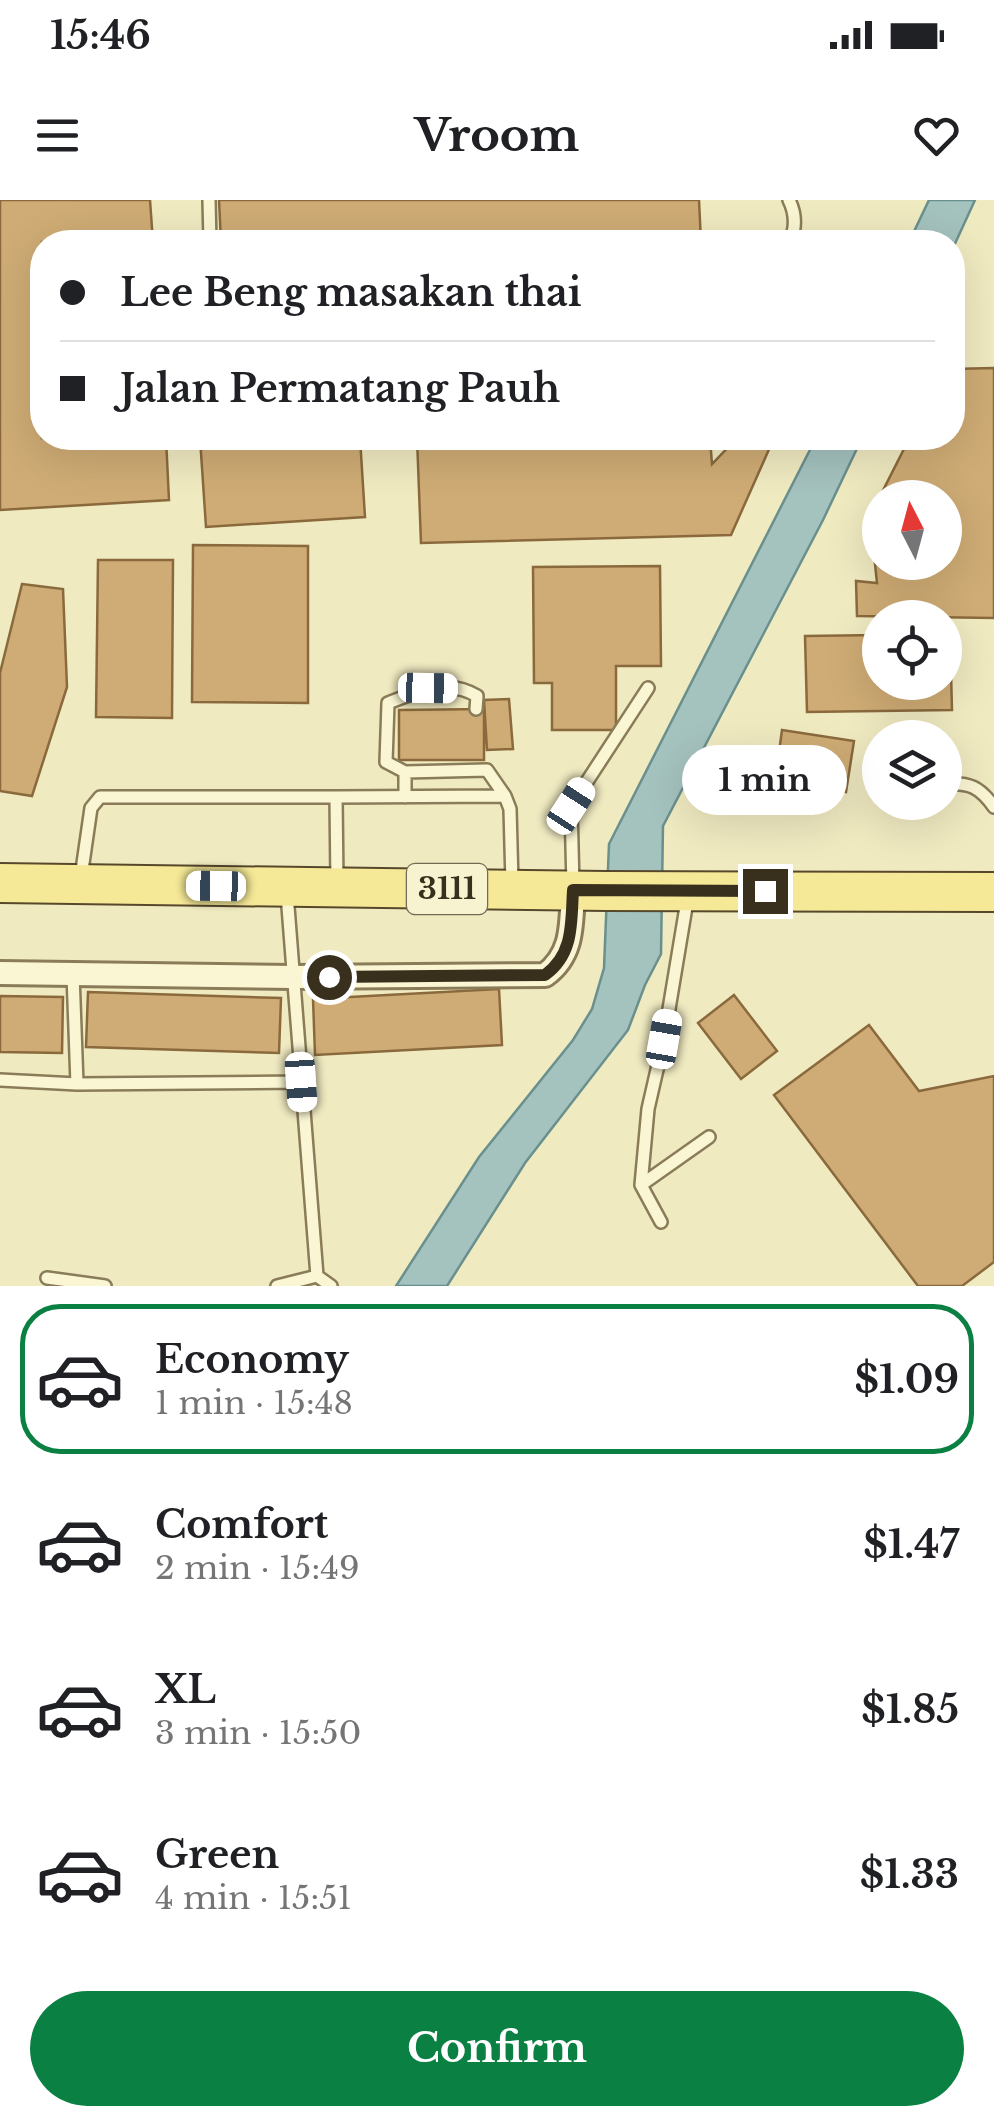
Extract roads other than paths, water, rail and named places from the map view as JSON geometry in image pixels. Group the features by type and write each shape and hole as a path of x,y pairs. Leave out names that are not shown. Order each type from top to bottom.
{"main road":[{"name":"3111","path":"0,883 994,892"}],"street":[{"path":"0,973 545,975 558,966 570,945 590,891"}],"lane":[{"path":"208,200 209,230"},
{"path":"788,200 793,208 795,230"},
{"path":"476,710 477,696 466,689 428,688 388,703 386,762 406,772 482,765 510,809 512,890"},
{"path":"590,891 571,806 648,688"},
{"path":"405,797 406,772"},
{"path":"962,784 978,787 994,807"},
{"path":"80,884 91,808 100,797 505,796"},
{"path":"336,797 336,887"},
{"path":"287,886 317,1276"},
{"path":"661,1222 641,1185 648,1109 664,1039 684,891"},
{"path":"73,974 77,1084"},
{"path":"0,1080 77,1084 301,1082"},
{"path":"641,1185 710,1137"},
{"path":"277,1286 317,1276 331,1286"},
{"path":"47,1278 105,1286"}],"water":[{"path":"929,200 975,200 961,230 915,230"},
{"path":"810,450 856,450 663,826 661,954 628,1030 525,1163 447,1286 396,1286 479,1157 573,1040 592,1009 604,968 609,844"}]}
